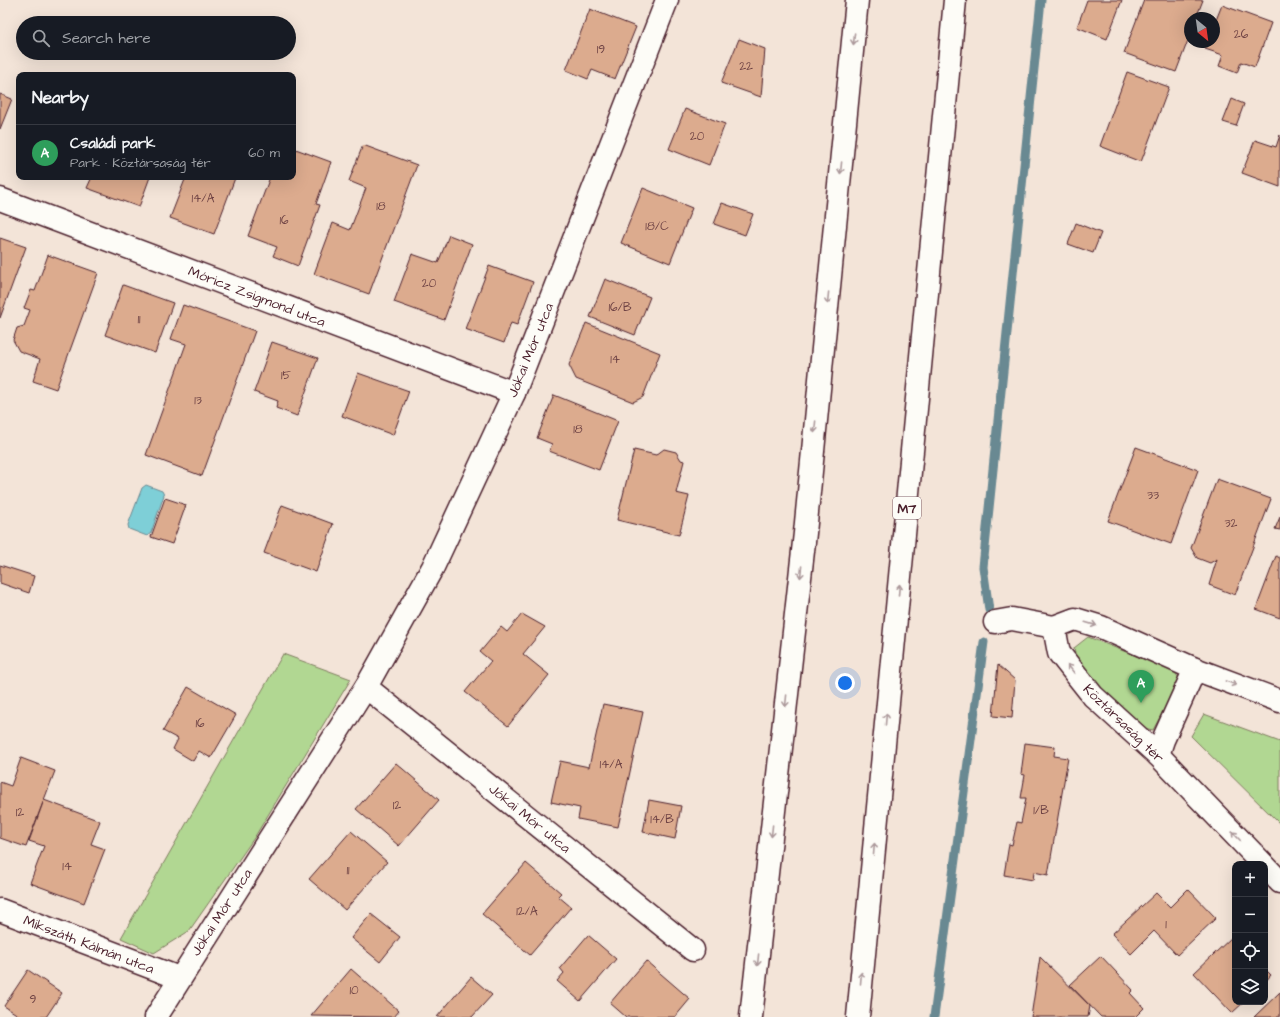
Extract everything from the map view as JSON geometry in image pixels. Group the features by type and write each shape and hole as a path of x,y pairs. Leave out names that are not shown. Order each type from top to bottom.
{"main road":[{"name":"Jókai Mór utca","path":"156,1017 179,978 366,687 433,567 514,393 667,0"},
{"path":"751,1017 804,541 858,0"},
{"name":"M7","path":"858,1017 956,0"},
{"name":"Móricz Zsigmond utca","path":"0,199 514,393"},
{"path":"996,622 1012,619 1054,627 1075,619 1102,627 1195,669 1280,701"},
{"name":"Köztársaság tér","path":"1054,627 1059,653 1093,696 1158,755 1260,861"},
{"path":"1158,755 1163,740 1195,669"},
{"name":"Jókai Mór utca","path":"366,687 693,950"},
{"name":"Köztársaság tér","path":"1268,869 1280,882"},
{"name":"Mikszáth Kálmán utca","path":"0,910 179,978"}],"green space":[{"path":"1088,637 1174,671 1180,680 1153,730 1139,727 1077,664 1074,648"},
{"path":"283,654 351,679 254,838 189,931 154,953 121,938"},
{"path":"1204,714 1280,742 1280,824 1191,736"}],"water":[{"path":"146,485 162,491 164,495 151,533 147,536 129,529 128,525 142,488"}],"building":[{"path":"1087,0 1122,0 1107,39 1077,27"},
{"path":"1144,0 1203,0 1198,12 1184,12 1185,48 1176,72 1124,53"},
{"path":"1222,5 1271,23 1255,67 1241,62 1237,73 1219,66 1223,55 1205,49 1220,48 1219,12"},
{"path":"590,9 636,27 615,79 592,70 588,79 566,70"},
{"path":"739,39 765,49 761,97 721,83"},
{"path":"1127,72 1169,87 1141,162 1100,146"},
{"path":"0,94 12,99 0,129"},
{"path":"1232,99 1244,104 1236,126 1223,122"},
{"path":"685,109 725,124 709,165 669,149"},
{"path":"1280,135 1280,187 1242,173 1255,140 1276,147"},
{"path":"363,145 417,165 369,294 314,274 333,223 350,230 366,188 349,181"},
{"path":"296,149 331,162 316,204 320,205 298,266 273,256 277,247 248,236 269,180 296,180"},
{"path":"91,180 149,180 139,207 87,188"},
{"path":"185,180 234,180 214,234 170,218"},
{"path":"643,188 692,208 670,263 621,243"},
{"path":"722,203 753,214 745,235 714,224"},
{"path":"1076,223 1101,233 1093,253 1068,244"},
{"path":"449,235 472,244 444,320 394,302 412,254 438,263"},
{"path":"0,238 26,247 0,318"},
{"path":"48,255 98,273 56,389 33,381 40,359 19,351 13,340 17,328 24,326 30,310 24,308 31,290 35,291"},
{"path":"489,266 533,282 517,325 511,323 504,343 465,329"},
{"path":"605,279 650,297 635,335 590,317"},
{"path":"123,285 173,303 155,353 105,335"},
{"path":"183,305 255,331 202,476 146,455 186,344 171,339"},
{"path":"586,323 660,353 643,397 633,402 576,379 569,365"},
{"path":"272,342 318,358 297,416 276,408 278,401 254,392"},
{"path":"358,373 409,391 393,435 342,416"},
{"path":"554,395 618,421 599,470 549,451 552,444 537,438"},
{"path":"1136,447 1198,470 1171,544 1108,521"},
{"path":"664,449 676,452 681,460 684,461 676,493 689,496 679,535 617,520 634,450 656,455"},
{"path":"1217,479 1271,499 1235,595 1209,585 1217,559 1210,563 1197,558 1191,548"},
{"path":"165,498 186,505 172,544 151,537"},
{"path":"282,505 333,524 316,572 264,553"},
{"path":"1280,517 1280,530 1275,529"},
{"path":"1276,556 1280,558 1280,618 1256,609"},
{"path":"0,565 34,576 29,593 0,583"},
{"path":"522,614 545,627 523,654 549,675 508,726 465,692 491,661 480,652 501,627 507,632"},
{"path":"998,665 1015,680 1012,718 993,716"},
{"path":"188,687 236,715 211,758 199,751 193,761 173,749 178,739 163,731"},
{"path":"603,704 643,712 618,827 578,819 580,808 551,802 560,761 589,767"},
{"path":"1025,743 1055,747 1054,756 1068,758 1048,875 1034,872 1033,880 1004,875 1009,844 1012,845 1017,822 1021,823 1026,798 1021,798 1025,775 1021,774"},
{"path":"21,758 55,771 26,847 0,838 0,782 11,786"},
{"path":"396,763 439,800 399,846 356,809"},
{"path":"44,800 100,821 91,844 105,849 84,903 30,883 44,846 29,841"},
{"path":"649,800 681,806 675,839 643,832"},
{"path":"351,831 387,862 345,910 309,879"},
{"path":"526,863 561,893 558,896 571,907 530,955 482,914"},
{"path":"1188,889 1216,918 1177,955 1154,931 1131,954 1112,934 1156,893 1170,907"},
{"path":"371,914 400,937 380,962 351,938"},
{"path":"588,935 616,959 580,1001 557,981 564,973 560,968"},
{"path":"1232,937 1232,1005 1241,1005 1232,1013 1194,973"},
{"path":"1101,956 1133,990 1130,993 1144,1008 1135,1017 1101,1017 1070,985"},
{"path":"1040,957 1090,1006 1088,1017 1031,1017"},
{"path":"646,961 690,999 675,1017 626,1017 610,1003"},
{"path":"351,969 399,1011 394,1017 311,1016"},
{"path":"28,970 62,993 46,1017 21,1017 4,1006"},
{"path":"471,977 492,995 472,1017 437,1017"},
{"path":"1280,992 1280,1017 1254,1017 1268,1005"}],"waterway":[{"path":"989,610 983,567 1041,0"},
{"path":"934,1017 984,642"}],"place":[{"name":"Családi park","path":"1141,703"}]}
